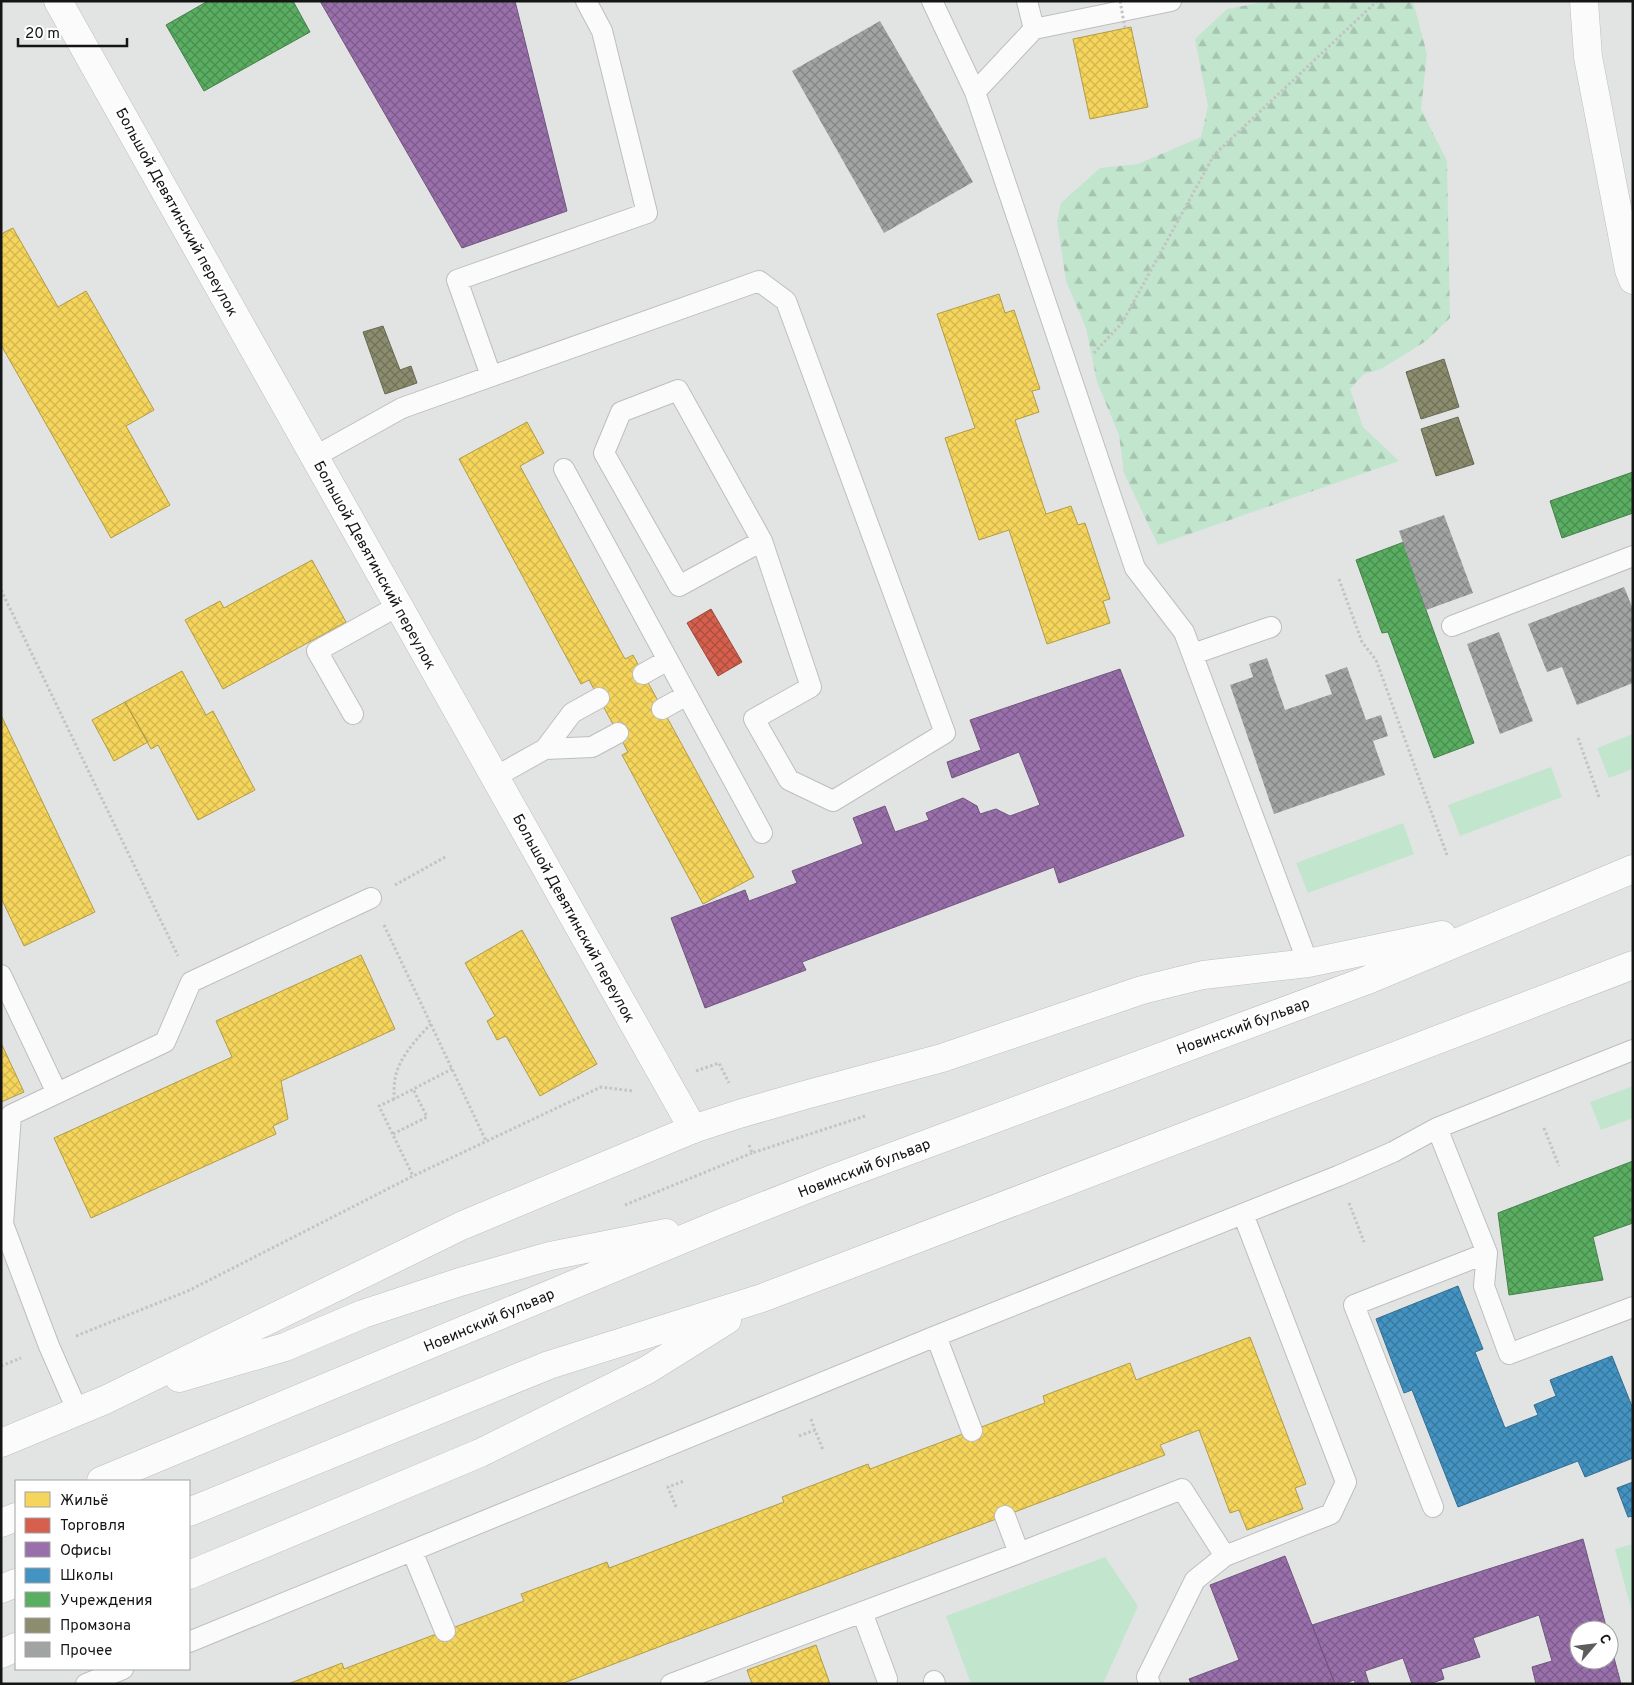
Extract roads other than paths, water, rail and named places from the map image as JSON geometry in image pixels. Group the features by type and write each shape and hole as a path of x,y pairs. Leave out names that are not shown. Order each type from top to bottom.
{"main road":[{"name":"Большой Девятинский переулок","path":"58,1 693,1129"},
{"path":"1584,1 1588,57 1629,270 1633,280"},
{"name":"Новинский бульвар","path":"103,1480 724,1222 835,1178 1365,980 1633,869"},
{"path":"1,1443 106,1400 461,1226 693,1129 805,1094 942,1058 1142,990 1203,975 1308,963 1505,922"},
{"path":"190,1512 549,1364 762,1298 1633,965"},
{"path":"106,1400 285,1347 363,1314 460,1282 550,1256 724,1222"},
{"path":"190,1575 504,1442 647,1370 762,1298"},
{"path":"1,1523 15,1517"},
{"path":"1,1590 15,1583"},
{"path":"1,1654 15,1647"}],"lane":[{"path":"491,376 457,280 647,213 602,31 586,1"},
{"path":"932,1 975,92 1136,568 1184,632 1308,963"},
{"path":"1027,1 1034,29"},
{"path":"975,92 1034,29 1171,1"},
{"path":"314,457 402,408 759,281 786,301 945,733 833,801 789,780 754,719 811,687 762,541 678,390 621,412 604,454 679,586 762,541"},
{"path":"564,469 762,833"},
{"path":"1452,626 1633,556"},
{"path":"352,714 318,651 398,606"},
{"path":"1193,654 1271,628"},
{"path":"643,674 668,660"},
{"path":"662,709 687,695"},
{"path":"495,777 545,749 572,713 599,698"},
{"path":"545,749 592,747 618,733"},
{"path":"78,1412 49,1346 2,1224 11,1115 165,1042 191,982 372,898"},
{"path":"1,975 57,1093"},
{"path":"190,1642 936,1336 1338,1176 1393,1152 1437,1128 1633,1050"},
{"path":"1437,1128 1487,1253 1484,1286 1509,1354 1633,1307"},
{"path":"1150,1684 1147,1677 1196,1580 1225,1556 1331,1514 1346,1482 1243,1214"},
{"path":"1433,1507 1354,1305 1487,1253"},
{"path":"936,1336 972,1431"},
{"path":"671,1684 1019,1553 1182,1489 1225,1556"},
{"path":"1005,1516 1019,1553"},
{"path":"412,1551 444,1631"},
{"path":"862,1612 886,1678"},
{"path":"86,1684 114,1676"}]}
